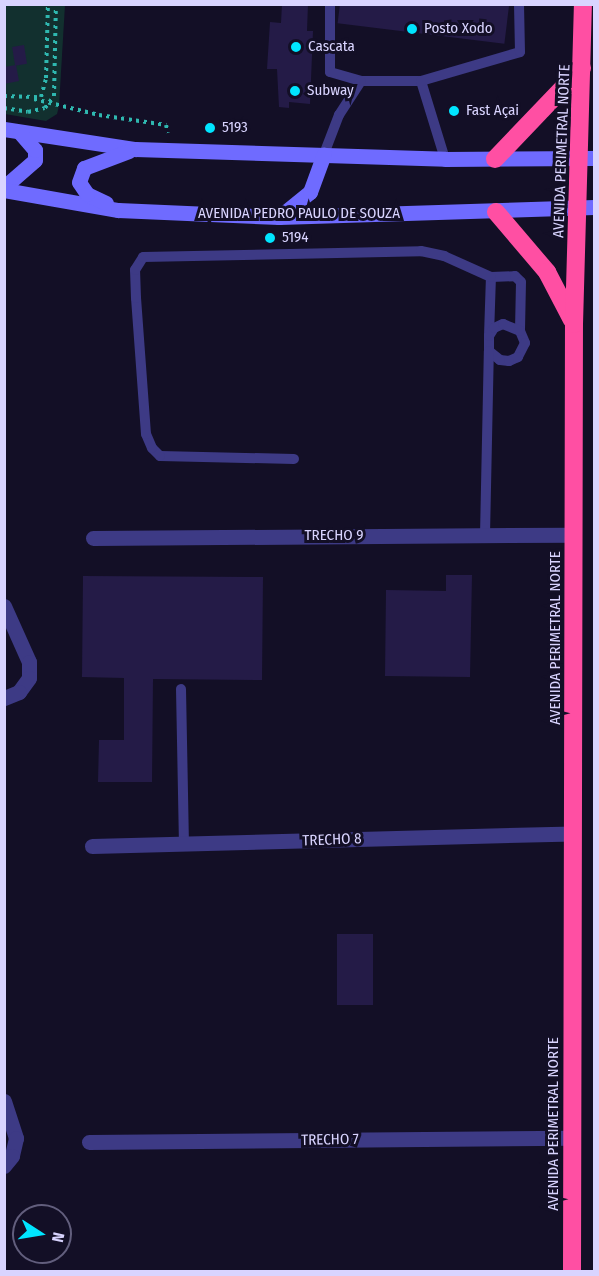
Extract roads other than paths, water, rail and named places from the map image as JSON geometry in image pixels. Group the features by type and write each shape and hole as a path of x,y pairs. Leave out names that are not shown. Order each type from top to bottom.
{"highway":[{"name":"AVENIDA PERIMETRAL NORTE","path":"572,1272 574,324 586,208 587,159 582,68 584,4"},
{"path":"495,159 582,68"},
{"path":"496,212 547,272 574,324"}],"main road":[{"path":"4,129 135,149 171,151 445,159 587,159"},
{"path":"4,188 35,160 35,150 20,133"},
{"path":"118,210 87,194 79,182 84,168 94,161 135,149"},
{"path":"279,217 310,192 324,154"},
{"name":"AVENIDA PEDRO PAULO DE SOUZA","path":"4,188 118,210 279,217 586,208"}],"street":[{"name":"TRECHO 9","path":"93,538 574,535"},
{"path":"4,606 29,662 29,678 19,692 4,698"},
{"name":"TRECHO 8","path":"92,846 573,833"},
{"path":"4,1101 16,1137 8,1161"},
{"name":"TRECHO 7","path":"89,1142 572,1138"}],"lane":[{"path":"330,4 330,72 361,81 421,81 520,52 519,4"},
{"path":"324,154 339,115 361,81"},
{"path":"421,81 445,159"},
{"path":"294,459 160,456 152,448 146,434 136,298 135,270 143,257 421,250 444,256 491,277 515,276 521,282 520,331 525,344 518,357 500,360 489,351"},
{"path":"485,536 491,277"},
{"path":"489,336 503,324 520,331"},
{"path":"181,689 184,844"}],"place":[{"name":"Posto Xodo","path":"412,29"},
{"name":"Cascata","path":"296,47"},
{"name":"Subway","path":"295,91"},
{"name":"Fast Açai","path":"454,111"},
{"name":"5193","path":"210,128"},
{"name":"5194","path":"270,238"}]}
